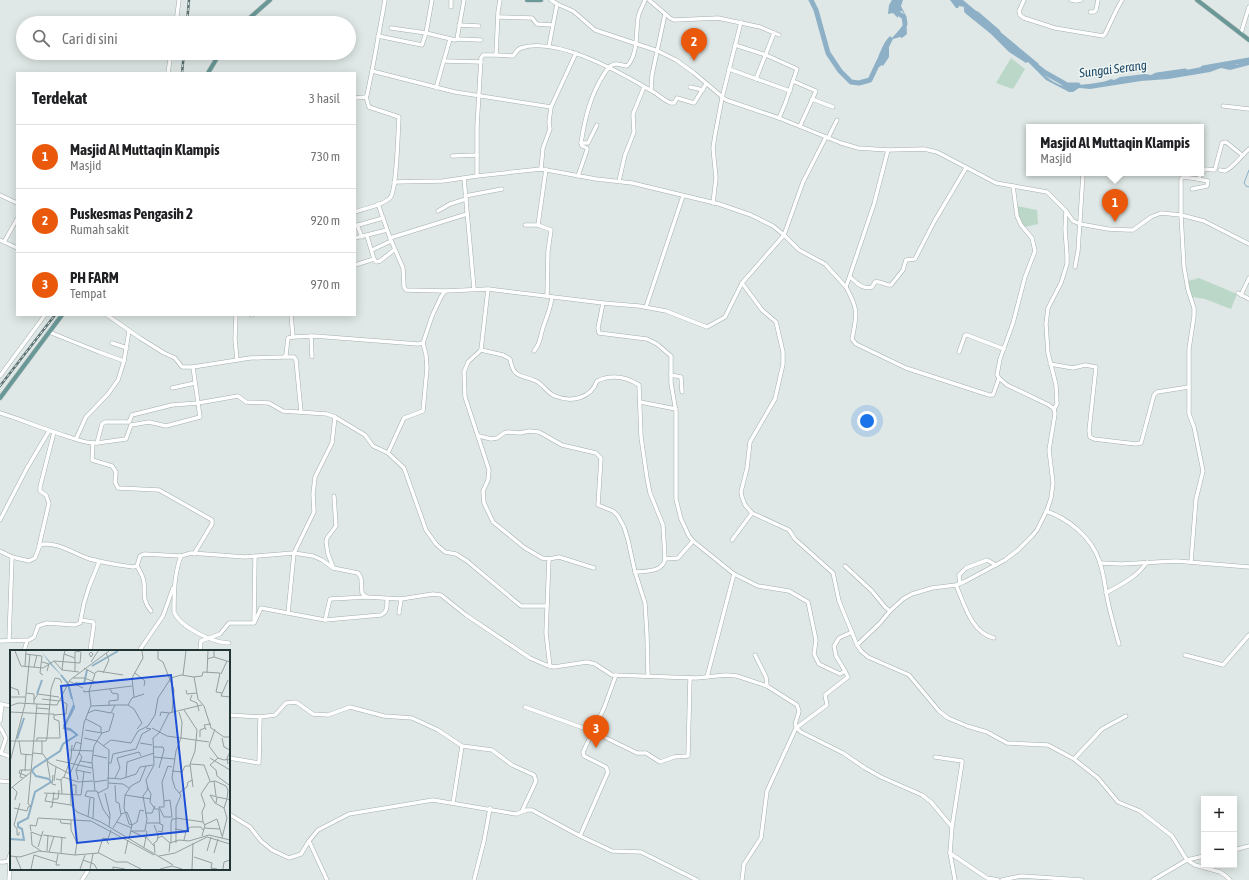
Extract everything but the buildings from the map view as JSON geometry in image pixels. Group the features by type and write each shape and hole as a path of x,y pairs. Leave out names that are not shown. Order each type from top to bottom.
{"main road":[{"path":"252,16 270,0"},
{"path":"527,0 541,0"},
{"path":"1197,0 1249,40"},
{"path":"209,72 216,60"},
{"path":"0,398 61,316"}],"street":[{"path":"177,16 179,0"},
{"path":"356,212 378,204 391,196 394,182 399,117 369,107 366,96 385,0"},
{"path":"378,36 421,45 423,44 432,0"},
{"path":"451,0 451,7"},
{"path":"457,39 464,0"},
{"path":"496,55 500,0"},
{"path":"551,0 556,4 573,11 595,30 658,51 683,64 722,98 779,118 827,138 853,147 888,150 930,150 937,152 996,183 1046,192 1066,211 1073,221 1080,224 1108,229 1133,230 1151,217 1161,213 1181,215 1204,221 1249,244"},
{"path":"578,176 588,149 582,146 581,143 586,115 591,99 608,68 613,64 625,66 629,65 636,44 638,18 645,0"},
{"path":"649,0 674,20 714,18 760,26 779,35"},
{"path":"1024,0 1019,11 1020,15 1024,18 1055,28 1103,36 1122,1 1115,0"},
{"path":"1071,0 1081,0"},
{"path":"1090,12 1094,12 1096,10 1098,0"},
{"path":"548,46 556,4"},
{"path":"1241,33 1249,8"},
{"path":"651,90 652,75 665,14"},
{"path":"498,17 532,18 536,24 552,25"},
{"path":"713,203 716,178 714,148 722,98 741,22"},
{"path":"459,25 479,26"},
{"path":"391,28 450,39 481,40"},
{"path":"756,79 774,33"},
{"path":"436,88 450,39"},
{"path":"735,45 798,69 779,118"},
{"path":"477,176 476,155 481,62 483,55 511,56 522,48 535,46 548,46 576,52 651,90 669,103 674,103 677,98 692,104 696,102 706,84"},
{"path":"541,169 543,148 550,129 551,107 576,52"},
{"path":"168,72 170,60"},
{"path":"444,61 481,62"},
{"path":"729,69 790,91"},
{"path":"372,71 455,92 551,107"},
{"path":"793,81 816,91 800,126"},
{"path":"619,181 625,152 634,132 633,114 644,87"},
{"path":"690,87 703,90"},
{"path":"356,98 366,96"},
{"path":"812,99 833,107"},
{"path":"1223,106 1249,109"},
{"path":"378,204 390,240 403,268 404,288 406,290 445,292 488,289 646,307 666,311 703,327 709,327 725,317 742,283 784,235 803,182 837,120"},
{"path":"581,143 588,143 597,125"},
{"path":"1204,170 1205,169 1216,169 1220,146 1224,142 1242,155"},
{"path":"1220,170 1228,170 1249,149"},
{"path":"846,287 874,204 888,150"},
{"path":"452,156 476,155"},
{"path":"850,277 865,288 872,287 877,281 891,285 903,270 906,260 915,259 934,222 966,168"},
{"path":"394,182 443,181 546,169 578,176 632,182 713,203 751,215 773,226 798,250 825,264 846,287 855,303 857,316 852,339 856,344 906,368 989,395 993,395 999,378"},
{"path":"538,225 546,169"},
{"path":"1075,267 1078,250 1083,176"},
{"path":"464,178 474,289"},
{"path":"1191,562 1196,499 1204,471 1195,431 1189,414 1189,349 1194,308 1188,290 1184,268 1181,215 1182,178 1198,179 1206,181 1208,184 1206,187 1192,190"},
{"path":"1013,186 1017,216 1021,225 1032,238 1036,251 1026,277 997,371 999,378 1007,385 1049,405 1054,410"},
{"path":"438,211 465,198 502,189"},
{"path":"0,195 16,203"},
{"path":"646,307 683,196"},
{"path":"857,645 880,623 890,610 903,599 912,594 932,588 958,584 996,565 1018,550 1037,530 1051,498 1052,487 1049,450 1055,414 1054,410 1057,404 1056,385 1048,353 1046,314 1066,269 1066,211"},
{"path":"372,250 390,240 467,214"},
{"path":"362,237 356,226 382,218"},
{"path":"4,242 16,221"},
{"path":"524,225 538,225 549,229 551,232 548,251 547,296"},
{"path":"356,238 387,230"},
{"path":"367,236 376,262 379,262 394,250"},
{"path":"0,240 16,248"},
{"path":"356,265 374,259"},
{"path":"1249,278 1240,294 1249,298"},
{"path":"742,283 762,310 776,322 783,352 783,364 775,399 750,442 749,460 741,494 745,505 752,512 788,530 795,539 830,570 835,578 839,601 857,645 861,651 868,657 909,675 939,711 948,718 987,732 1007,743 1048,745 1074,758 1098,778 1118,802 1140,811 1172,836 1187,860 1195,865 1220,872 1230,880"},
{"path":"488,289 482,350 468,362 464,372 465,397 489,470 488,480 483,491 484,503 494,522 525,548 542,558 549,559 554,557 594,568"},
{"path":"388,453 404,418 423,411 427,368 423,342 432,316 445,292"},
{"path":"534,351 540,343 543,329 551,308 552,297"},
{"path":"603,303 598,329 599,333 645,339 654,342 671,356 671,375 676,409 677,502 684,528 692,541 734,574 758,586 789,590 808,602 816,640 814,654 819,664 840,674 845,671"},
{"path":"0,376 44,316"},
{"path":"108,316 129,331 164,353 175,358 180,367 193,368 250,358 294,358 296,359 301,412"},
{"path":"236,316 234,339 237,360"},
{"path":"291,316 293,337"},
{"path":"76,439 86,417 117,383 124,361 129,331"},
{"path":"49,332 124,361"},
{"path":"958,352 965,335 1004,349"},
{"path":"285,357 288,338 293,337 311,336 418,344 423,342"},
{"path":"311,336 312,357"},
{"path":"112,343 126,348"},
{"path":"482,350 503,355 510,359 512,368 520,377 536,381 555,396 574,399 588,394 595,387 597,381 607,377 615,376 634,381 639,385 641,437 650,493 663,525 665,564 662,567 635,572"},
{"path":"1050,364 1073,368 1085,365 1096,367 1090,431 1090,437 1094,439 1136,444 1142,443 1154,395 1157,392 1189,388"},
{"path":"0,413 76,439 95,443 126,439 131,425 149,422 166,426 200,417 193,368"},
{"path":"671,375 681,377 682,392"},
{"path":"172,388 195,383"},
{"path":"194,554 212,524 211,519 159,490 118,488 115,482 116,472 112,466 92,460 95,443 102,424 105,422 129,422 132,415 172,405 198,403 238,396 246,402 269,403 283,411 327,414 335,416 365,435 373,446 388,453 404,468 426,530 436,544 445,552 456,554 467,561 520,606 547,606"},
{"path":"640,402 676,409"},
{"path":"288,613 294,553 314,512 313,494 315,477 332,443 335,416"},
{"path":"0,520 49,430"},
{"path":"0,551 12,557 32,560 36,556 49,503 46,495 40,491 40,487 54,432"},
{"path":"479,436 491,439 497,438 508,432 540,432 562,444 596,453 601,458 598,505 613,511 621,521 628,540 635,572 645,603 648,676"},
{"path":"333,568 326,542 327,538 336,526 334,496"},
{"path":"1046,511 1056,514 1067,521 1083,535 1095,550 1100,563 1119,644"},
{"path":"732,540 752,512"},
{"path":"665,559 678,558 692,541"},
{"path":"39,547 43,544 64,548 99,562 133,567 137,566"},
{"path":"151,611 147,606 144,582 137,566 140,556 144,554 180,556 184,554 194,554 255,557 294,553 313,556 322,560 333,568 360,575 362,593 368,597"},
{"path":"180,556 176,567 174,585 174,612 177,618 209,638 218,642 229,643"},
{"path":"9,640 12,557"},
{"path":"254,623 255,557"},
{"path":"549,559 546,633 550,667"},
{"path":"994,638 985,636 968,616 958,584 959,575 966,568 986,560 996,565"},
{"path":"0,641 27,641 34,637 38,626 47,622 75,625 80,623 85,598 99,562"},
{"path":"1106,593 1134,577 1148,562"},
{"path":"1100,563 1121,564 1148,562 1191,562 1249,567"},
{"path":"845,566 872,590 885,607 890,610"},
{"path":"707,677 734,574"},
{"path":"140,650 163,616 174,585"},
{"path":"325,620 330,599 368,597 401,599 434,594 441,595 466,615 530,658 550,667 587,662 595,664 610,675 690,678 730,675 767,686 797,705 799,711 795,724 796,728 767,791 761,838 744,864 742,880"},
{"path":"254,623 261,608 325,620 381,615 387,608 387,599"},
{"path":"399,613 401,599"},
{"path":"81,620 93,622 94,624 90,650"},
{"path":"200,650 201,641 220,634 229,623 254,623"},
{"path":"796,728 827,706 825,695 848,677 836,656 834,646 839,638 852,632"},
{"path":"1185,655 1222,665 1249,635"},
{"path":"24,650 27,641"},
{"path":"755,655 763,671 767,686"},
{"path":"580,836 608,772 606,767 582,754 608,697 616,675"},
{"path":"525,707 592,731 637,752 646,753 660,762 674,757 688,756 690,678"},
{"path":"230,715 260,717 274,715 286,703 296,702 313,714 328,715 350,707 384,716 412,718 438,730 462,746 492,750 512,765 534,775 536,781 522,812"},
{"path":"0,721 1,704"},
{"path":"1074,758 1102,729 1126,716"},
{"path":"230,758 259,763 260,717"},
{"path":"0,727 6,736 6,741 1,753"},
{"path":"796,728 807,736 843,752 880,777 922,795 931,802 952,828"},
{"path":"453,803 462,746"},
{"path":"935,757 962,761 952,828 950,853 955,880"},
{"path":"230,815 246,824 272,850 289,858 301,854 318,830 349,814 433,800 490,808 516,814 532,810 580,836 612,851 641,852 697,880"},
{"path":"474,880 484,841 490,808"},
{"path":"309,841 327,880"},
{"path":"1237,849 1249,846"},
{"path":"950,853 987,878 998,880"},
{"path":"9,880 10,856"},
{"path":"1153,880 1187,860 1201,857"},
{"path":"0,862 7,862 9,860"},
{"path":"82,880 87,870"},
{"path":"1002,880 1020,876 1082,880"}],"green space":[{"path":"1011,58 1025,69 1013,89 996,83"},
{"path":"1017,206 1037,210 1038,224 1025,227 1018,215"},
{"path":"1199,278 1237,294 1231,309 1205,299 1192,297 1188,281"}],"water":[{"path":"892,0 903,0 901,6 906,16 907,34 902,38 900,37 893,39 889,47 889,57 883,66 874,67 887,39 890,36 892,38 904,22 905,18 902,11 898,12 898,18 893,13 888,14 889,5"},
{"path":"950,0 963,0 981,15 983,21 998,30 1039,64 1040,70 1044,75 1060,85 1102,82 1111,79 1114,80 1120,77 1145,74 1151,75 1155,73 1165,75 1202,67 1237,65 1243,62 1249,62 1249,65 1230,70 1221,68 1210,72 1168,79 1141,81 1090,89 1079,88 1073,92 1069,92 1046,80 1028,62 1026,63 1009,52 991,34 965,13 964,7 959,6 956,8"}],"waterway":[{"name":"Sungai Serang","path":"811,0 816,10 828,53 840,71 851,82 859,83 870,80 879,61"},
{"name":"Sungai Serang","path":"897,0 893,10 904,17 905,24"},
{"name":"Sungai Serang","path":"977,14 998,32"},
{"name":"Sungai Serang","path":"1203,68 1249,60"},
{"name":"Sungai Serang","path":"1034,64 1044,72 1067,85 1078,85"},
{"name":"Sungai Serang","path":"1157,75 1185,71"},
{"path":"1249,170 1244,183 1249,187"}],"railway":[{"path":"188,16 189,0"},
{"path":"182,72 183,60"},
{"path":"0,386 54,316"}],"place":[{"name":"Puskesmas Pengasih 2","path":"694,61"},
{"name":"Masjid Al Muttaqin Klampis","path":"1115,222"},
{"name":"PH FARM","path":"596,748"}]}
